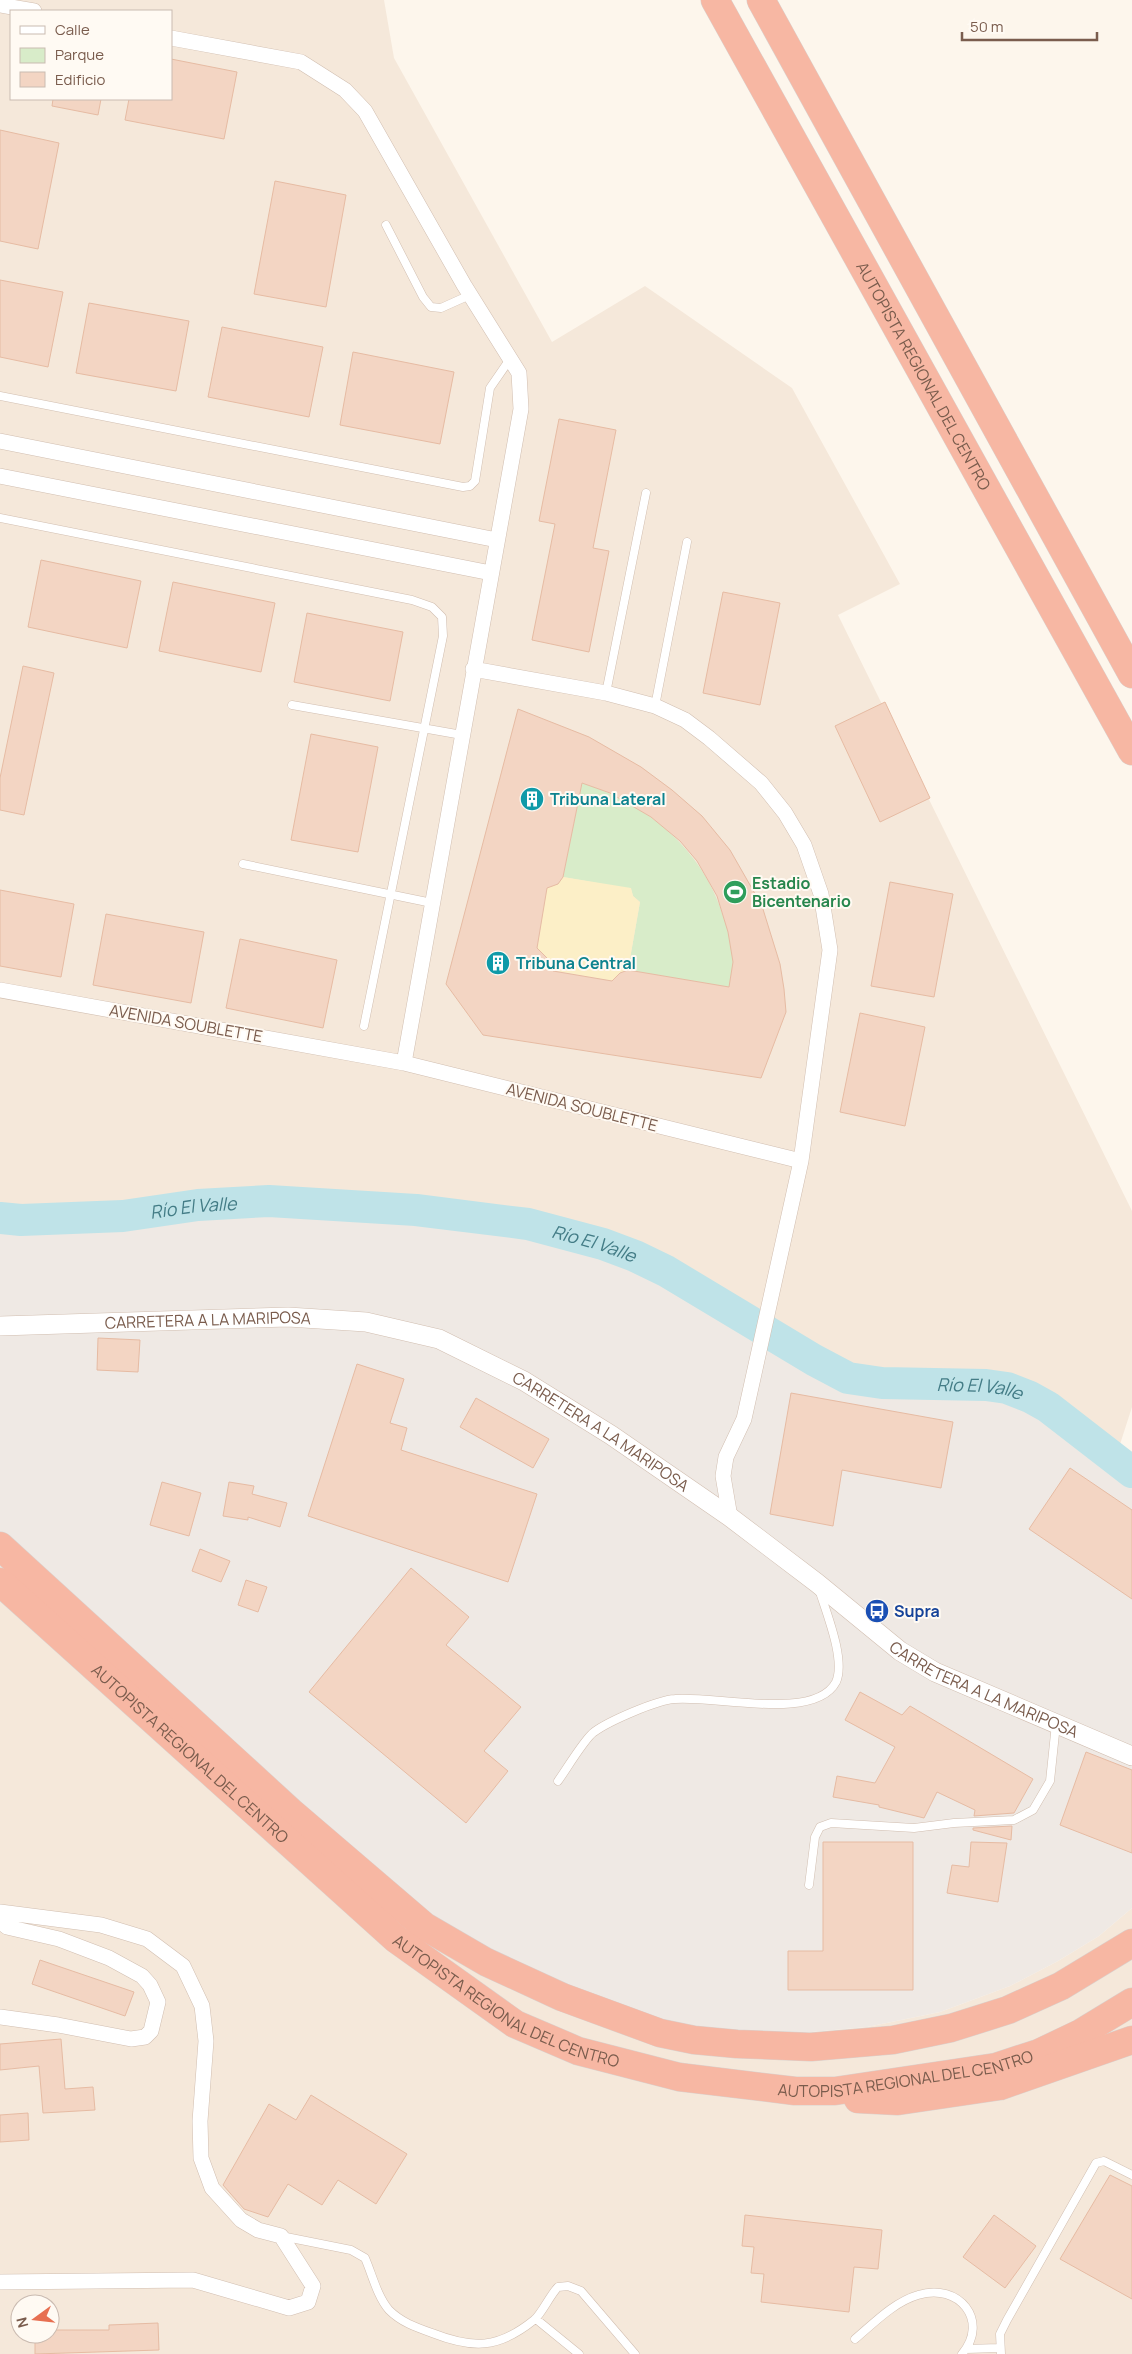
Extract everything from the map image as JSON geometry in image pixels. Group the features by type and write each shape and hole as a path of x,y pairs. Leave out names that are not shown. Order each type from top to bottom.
{"highway":[{"path":"695,0 730,52 752,68"},
{"name":"AUTOPISTA REGIONAL DEL CENTRO","path":"715,0 1132,751"},
{"path":"761,0 1132,674"},
{"name":"AUTOPISTA REGIONAL DEL CENTRO","path":"0,1546 292,1813 424,1926 486,1962 562,1997 660,2032 694,2040 811,2047 893,2040 951,2028 1008,2010 1060,1986 1132,1944"},
{"name":"AUTOPISTA REGIONAL DEL CENTRO","path":"0,1582 396,1939 515,2024 578,2051 679,2077 795,2091 835,2091 996,2067 1039,2053 1080,2033 1132,2002"},
{"path":"835,2091 863,2100 898,2101 1000,2086 1132,2040"}],"street":[{"path":"0,5 28,10"},
{"path":"172,38 300,62 346,90 364,111 470,295 519,373 521,409 404,1063"},
{"path":"0,440 497,540"},
{"path":"0,476 491,573"},
{"path":"473,669 606,693 655,706 685,720 761,783 785,813 804,845 821,894 830,950 801,1161 762,1347 744,1419 726,1457 723,1476 730,1517"},
{"name":"AVENIDA SOUBLETTE","path":"0,990 404,1063 801,1161"},
{"name":"CARRETERA A LA MARIPOSA","path":"0,1326 288,1317 366,1322 439,1339 524,1381 611,1435 730,1517 907,1655 935,1672 1132,1756"},
{"path":"0,1912 102,1925 147,1938 183,1966 202,2006 206,2041 200,2121 201,2158 212,2188 241,2220 258,2230 281,2236 313,2286 308,2302 289,2308 193,2280 0,2282"},
{"path":"0,1921 8,1927 59,1939 109,1958 142,1976 150,1985 158,2002 152,2031 145,2037 131,2039 58,2025 0,2017"}],"lane":[{"path":"386,225 423,297 431,307 440,308 470,295"},
{"path":"0,396 463,487 470,486 475,481 490,388 510,359"},
{"path":"606,693 646,493"},
{"path":"0,518 412,600 432,607 442,617 443,636 364,1026"},
{"path":"655,706 687,542"},
{"path":"292,705 462,735"},
{"path":"243,864 432,903"},
{"path":"558,1781 593,1732 641,1710 675,1698 772,1704 806,1703 825,1693 836,1682 840,1661 817,1583"},
{"path":"809,1884 815,1837 820,1827 831,1823 914,1828 954,1823 1014,1820 1034,1810 1050,1781 1056,1724"},
{"path":"855,2339 901,2302 918,2295 944,2292 957,2298 969,2313 974,2328 964,2352 1000,2351 1000,2334 1007,2320 1096,2164 1104,2161 1132,2176"},
{"path":"281,2236 351,2250 365,2258 377,2288 388,2308 405,2323 456,2342 481,2345 501,2340 536,2319 558,2286 568,2286 581,2292 635,2354"},
{"path":"536,2319 578,2354"}],"shaded area":[{"path":"0,0 384,0 394,58 552,342 645,286 792,388 900,584 838,615 1132,1211 1132,1407 1113,1466 1071,1436 974,1374 853,1375 793,1349 610,1253 550,1229 459,1209 309,1199 226,1200 70,1224 0,1228"},
{"path":"309,1199 459,1209 550,1229 610,1253 793,1349 853,1375 974,1374 994,1380 1025,1396 1071,1436 1132,1479 1132,1908 1099,1936 1058,1961 1010,1986 940,2012 867,2027 801,2033 725,2031 660,2023 522,1973 398,1897 0,1534 0,1228 70,1224 226,1200"},
{"path":"0,1534 725,2031 801,2033 867,2027 940,2012 1010,1986 1058,1961 1099,1936 1132,1908 1132,2354 0,2354"}],"green space":[{"path":"582,783 629,803 650,817 687,850 702,870 714,892 730,938 733,967 729,987 628,970 640,902 633,896 631,889 563,877"}],"sand":[{"path":"563,877 631,888 633,896 640,902 628,970 620,973 614,981 550,970 547,958 537,951 547,886 557,884"}],"building":[{"path":"172,59 237,72 224,139 125,120 129,100 172,100"},
{"path":"53,100 101,100 98,115 52,106"},
{"path":"0,130 59,143 38,249 0,241"},
{"path":"275,181 346,195 326,307 254,294"},
{"path":"0,280 63,292 48,367 0,357"},
{"path":"89,303 189,321 176,391 76,373"},
{"path":"222,327 323,347 309,417 208,397"},
{"path":"353,352 454,372 440,444 340,425"},
{"path":"559,419 616,430 593,548 609,551 589,652 532,640 555,524 539,521"},
{"path":"41,560 141,581 127,648 28,627"},
{"path":"173,582 275,603 261,672 159,651"},
{"path":"723,592 780,603 760,705 703,693"},
{"path":"307,613 403,632 390,701 294,682"},
{"path":"23,666 54,673 24,815 0,810 0,778"},
{"path":"885,702 930,798 880,822 835,726"},
{"path":"518,709 589,737 641,767 702,816 730,850 762,906 780,964 786,1012 761,1078 483,1035 446,984","holes":["582,783 610,793 651,817 680,841 697,861 717,896 728,932 733,962 729,987 628,970 620,973 612,981 553,971 547,958 537,948 547,888 558,884 563,877"]},
{"path":"311,734 378,747 358,852 291,840"},
{"path":"890,882 953,894 934,997 871,986"},
{"path":"0,890 74,904 61,977 0,966"},
{"path":"106,914 204,932 191,1003 93,985"},
{"path":"240,939 337,960 323,1028 226,1008"},
{"path":"860,1013 925,1027 905,1126 840,1112"},
{"path":"98,1338 140,1340 138,1372 97,1370"},
{"path":"357,1364 404,1379 390,1423 407,1428 401,1450 537,1494 508,1582 308,1516"},
{"path":"791,1393 953,1422 941,1488 842,1470 833,1526 770,1514"},
{"path":"476,1398 549,1439 533,1468 460,1427"},
{"path":"1070,1468 1132,1510 1132,1599 1029,1529"},
{"path":"162,1482 201,1493 189,1536 150,1525"},
{"path":"229,1482 254,1486 252,1494 287,1503 280,1527 248,1517 248,1520 223,1516"},
{"path":"200,1549 230,1561 221,1582 192,1571"},
{"path":"411,1568 469,1617 446,1645 521,1707 484,1751 508,1771 466,1823 309,1692"},
{"path":"246,1580 267,1587 258,1612 238,1605"},
{"path":"860,1692 902,1715 910,1706 1033,1779 1014,1813 974,1816 975,1810 937,1792 924,1818 879,1807 879,1805 833,1797 837,1776 875,1783 895,1747 845,1720"},
{"path":"1086,1752 1132,1770 1132,1853 1060,1825"},
{"path":"1012,1826 1011,1840 973,1830 973,1828"},
{"path":"823,1842 913,1842 913,1990 788,1990 788,1951 823,1951"},
{"path":"971,1842 1007,1843 998,1902 947,1893 952,1865 969,1867"},
{"path":"40,1960 134,1992 125,2016 32,1984"},
{"path":"61,2039 65,2089 93,2087 95,2110 43,2113 39,2066 0,2070 0,2044"},
{"path":"311,2095 407,2154 376,2204 338,2180 322,2205 288,2184 268,2217 244,2209 223,2185 269,2104 296,2120"},
{"path":"28,2113 29,2140 0,2142 0,2115"},
{"path":"1110,2175 1132,2186 1132,2299 1060,2259"},
{"path":"745,2215 882,2230 878,2269 854,2267 849,2312 761,2302 764,2274 751,2273 754,2247 742,2246"},
{"path":"994,2215 1036,2246 1005,2288 963,2257"},
{"path":"158,2323 159,2350 35,2354 35,2344 60,2344 60,2330 109,2330 109,2325"}],"waterway":[{"name":"Río El Valle","path":"0,1218 21,1220 123,1216 198,1205 269,1201 416,1210 528,1224 603,1244 635,1256 666,1271 814,1360 848,1378 882,1383 986,1385 1007,1388 1030,1397 1048,1407 1132,1472"}],"place":[{"name":"Tribuna Lateral","path":"532,799"},
{"name":"Estadio Bicentenario","path":"735,892"},
{"name":"Tribuna Central","path":"498,963"},
{"name":"Supra","path":"877,1611"}]}
